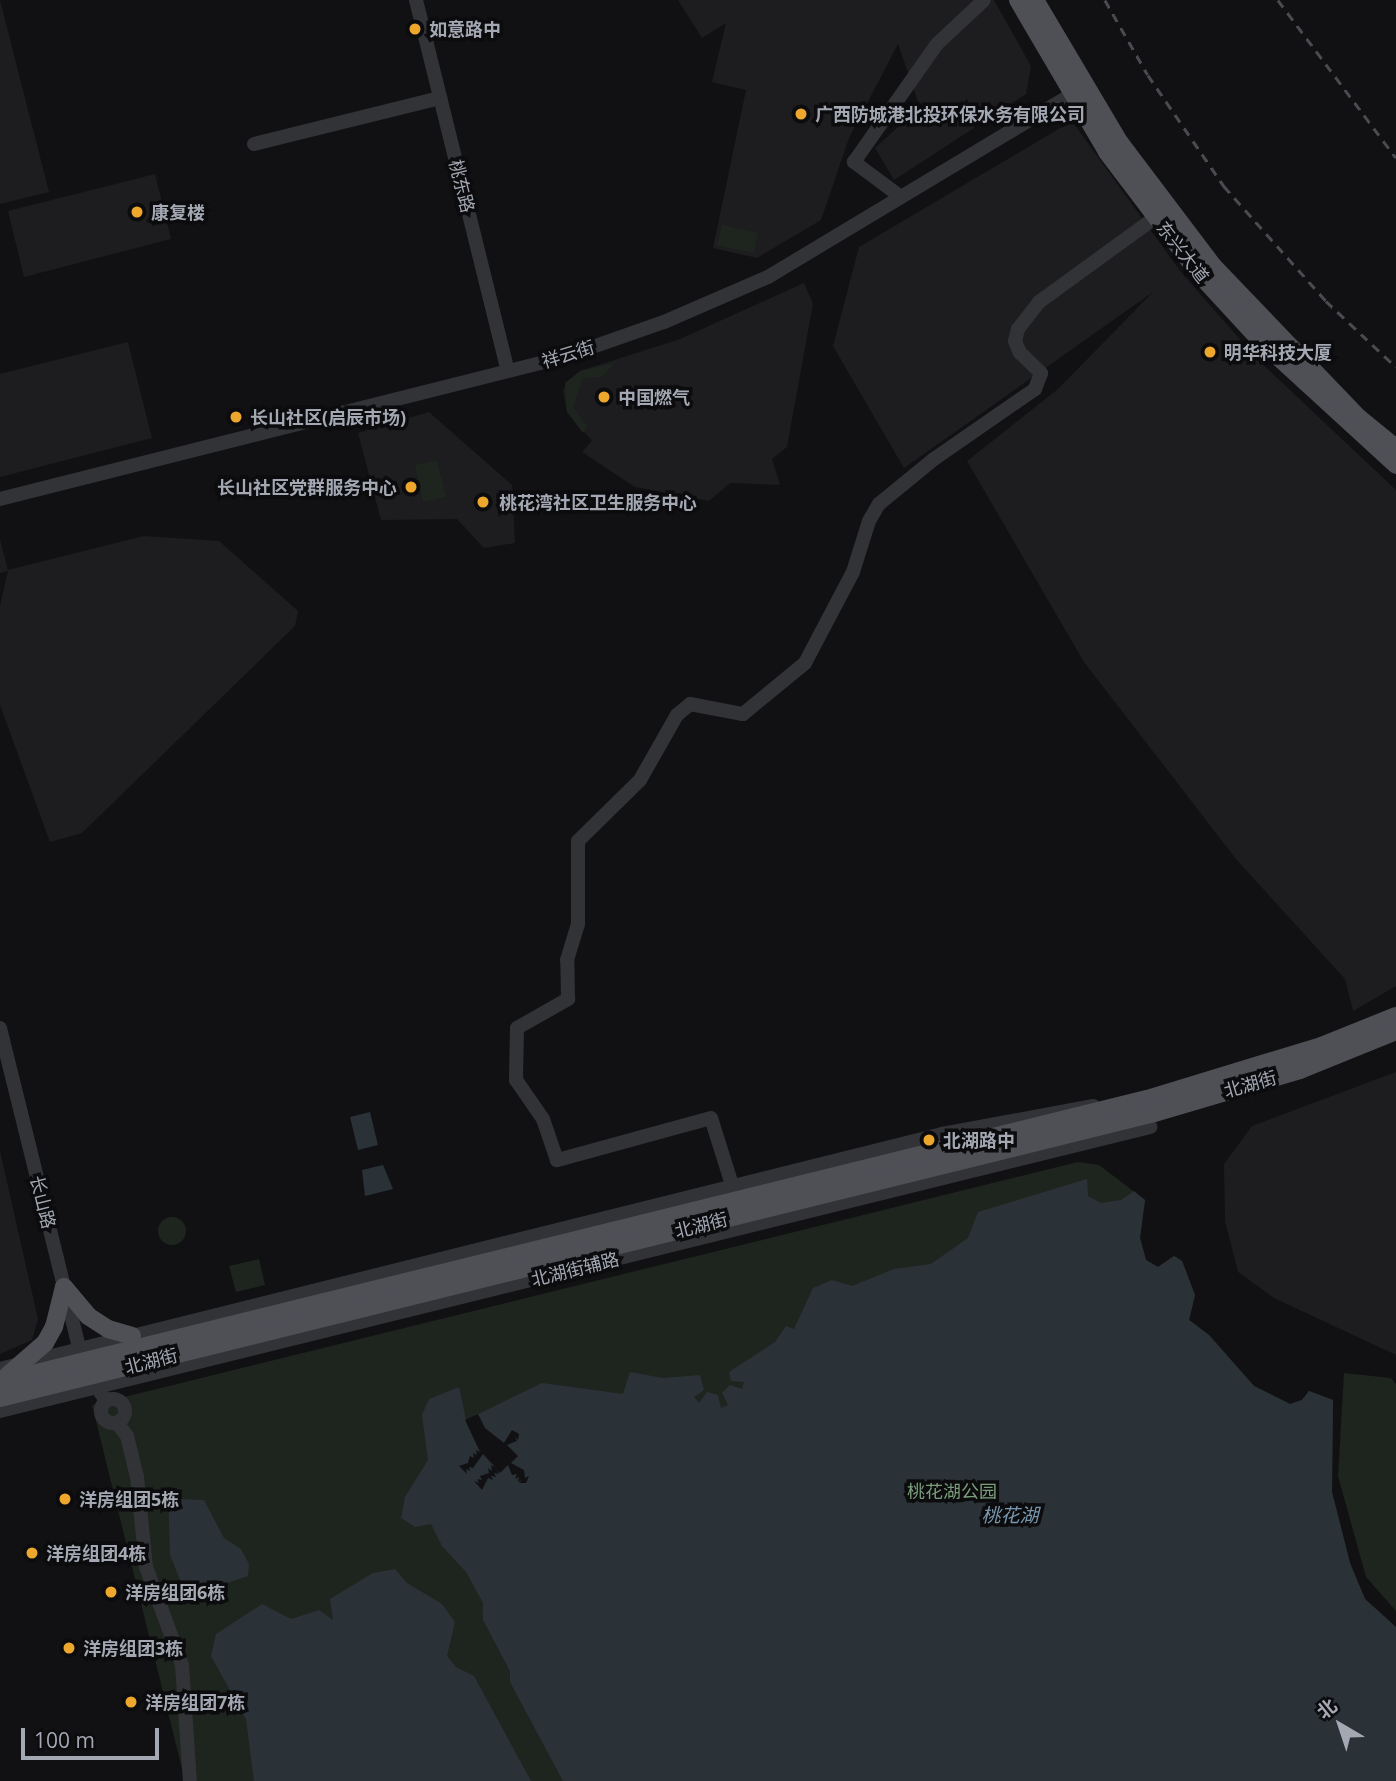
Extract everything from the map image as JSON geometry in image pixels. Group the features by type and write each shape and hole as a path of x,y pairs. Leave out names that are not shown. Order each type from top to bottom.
{"main road":[{"name":"东兴大道","path":"1018,0 1079,90 1213,266 1359,418 1396,448"},
{"name":"东兴大道","path":"1035,0 1107,152 1202,277 1262,342 1396,465"},
{"name":"北湖街","path":"0,1398 293,1303 784,1182 1147,1099 1321,1045 1396,1016"},
{"name":"北湖街","path":"0,1381 87,1368 1154,1113 1300,1070 1396,1031"},
{"path":"64,1287 98,1323 132,1336"},
{"path":"0,1381 28,1362 54,1327 64,1287"}],"street":[{"name":"桃东路","path":"416,0 508,371"},
{"path":"901,197 854,162 937,44 984,0"},
{"name":"祥云街","path":"0,499 508,371 622,337 768,277 1079,90"},
{"path":"254,144 440,98"},
{"path":"733,1188 711,1118 557,1160 543,1119 516,1080 517,1028 568,999 566,960 579,924 578,841 640,780 677,715 690,704 743,714 805,663 853,572 869,521 879,504 934,458 1035,389 1041,373 1020,353 1016,341 1018,329 1040,302 1156,217"},
{"name":"长山路","path":"1,1033 64,1287 87,1368"},
{"name":"北湖街辅路","path":"0,1368 28,1362 87,1368 1150,1127"},
{"path":"640,1217 733,1188 784,1182"},
{"name":"北湖街辅路","path":"0,1411 87,1368 132,1336 293,1303"},
{"path":"87,1368 106,1400 102,1415 107,1422 117,1423 127,1436 137,1477 146,1567 182,1665 190,1781"}],"shaded area":[{"path":"0,0 49,192 0,204"},
{"name":"广西防城港北投环保水务有限公司","path":"678,0 994,0 1031,66 1026,94 894,180 875,148 920,107 898,44 849,138 821,220 757,258 713,248 746,90 712,82 726,23 702,38"},
{"path":"1072,121 1180,271 1259,361 1396,490 1396,986 1353,1011 1345,979 1236,859 1084,662 967,461 1058,389 1153,292 904,468 833,346 859,247"},
{"path":"155,174 171,239 24,277 8,211"},
{"path":"804,283 813,304 787,447 772,459 780,485 730,483 709,501 635,487 582,452 592,441 567,412 563,390 580,371 680,339"},
{"path":"128,342 152,438 0,477 0,374"},
{"name":"长山社区党群服务中心","path":"429,412 512,485 515,543 484,548 457,519 381,520 358,433"},
{"path":"144,536 219,541 298,611 295,626 82,833 50,842 0,705 0,606 8,571 0,573 0,539 8,570"},
{"path":"1396,1072 1396,1355 1274,1298 1238,1272 1225,1221 1224,1164 1252,1126"},
{"path":"0,1151 38,1319 32,1340 0,1354"}],"green space":[{"path":"722,225 758,233 754,253 717,245"},
{"path":"615,363 601,377 583,378 573,407 587,426 583,433 567,412 565,383 580,371"},
{"path":"437,460 446,497 423,502 415,465"},
{"name":"桃花湖","path":"1078,1162 1099,1165 1145,1200 1140,1238 1146,1260 1158,1267 1174,1256 1182,1261 1195,1295 1189,1320 1209,1335 1254,1386 1290,1404 1302,1400 1309,1391 1333,1400 1332,1492 1350,1563 1365,1599 1396,1627 1396,1781 185,1781 92,1405"},
{"path":"172,1217 182,1221 186,1231 182,1241 172,1245 162,1241 158,1231 162,1221"},
{"path":"259,1259 265,1285 236,1292 229,1266"},
{"path":"1344,1373 1391,1378 1396,1384 1396,1611 1366,1577 1338,1476"}],"water":[{"path":"370,1112 378,1145 358,1150 350,1117"},
{"path":"383,1165 393,1189 365,1196 362,1170"},
{"name":"桃花湖","path":"1087,1179 1088,1196 1101,1203 1121,1200 1134,1191 1145,1200 1140,1238 1146,1260 1158,1267 1174,1256 1182,1261 1195,1295 1189,1320 1209,1335 1254,1386 1290,1404 1302,1400 1309,1391 1333,1400 1332,1492 1350,1563 1365,1599 1396,1627 1396,1781 563,1781 510,1682 510,1671 483,1620 483,1603 466,1572 442,1546 431,1524 415,1527 401,1518 405,1497 428,1460 422,1415 429,1399 459,1387 466,1420 542,1383 623,1394 630,1372 663,1378 700,1375 704,1390 694,1397 699,1403 707,1392 718,1395 721,1408 728,1405 722,1393 730,1385 742,1389 744,1382 731,1381 729,1372 775,1342 786,1326 794,1329 813,1288 832,1280 852,1286 894,1269 931,1264 968,1238 978,1212"},
{"path":"168,1492 177,1499 204,1500 224,1538 241,1549 249,1564 248,1576 230,1582 207,1600 181,1582 170,1555"},
{"path":"395,1569 407,1583 442,1604 455,1622 447,1656 456,1667 474,1676 531,1781 254,1781 246,1719 211,1656 216,1634 262,1604 291,1619 319,1610 333,1620 330,1599 373,1573"}],"pier":[{"path":"478,1414 485,1428 504,1443 512,1430 519,1434 518,1440 515,1437 517,1441 507,1445 518,1456 511,1463 524,1470 525,1478 529,1476 526,1483 519,1483 522,1480 518,1482 519,1477 515,1479 517,1474 512,1475 508,1465 500,1473 497,1470 499,1474 494,1473 496,1477 491,1476 493,1480 488,1478 482,1490 474,1481 479,1483 477,1479 482,1480 480,1476 489,1473 488,1468 492,1471 491,1465 495,1467 483,1454 473,1468 469,1467 470,1471 466,1469 467,1474 459,1466 468,1463 470,1456 474,1458 473,1453 477,1455 476,1450 480,1452 465,1420"}],"railway":[{"path":"1105,0 1148,75 1224,186 1326,301 1396,367"},
{"path":"1278,0 1396,158"}],"place":[{"name":"如意路中","path":"415,29"},
{"name":"广西防城港北投环保水务有限公司","path":"801,114"},
{"name":"康复楼","path":"137,212"},
{"name":"明华科技大厦","path":"1210,352"},
{"name":"中国燃气","path":"604,397"},
{"name":"长山社区(启辰市场)","path":"236,417"},
{"name":"长山社区党群服务中心","path":"411,487"},
{"name":"桃花湾社区卫生服务中心","path":"483,502"},
{"name":"北湖路中","path":"929,1140"},
{"name":"洋房组团5栋","path":"65,1499"},
{"name":"洋房组团4栋","path":"32,1553"},
{"name":"洋房组团6栋","path":"111,1592"},
{"name":"洋房组团3栋","path":"69,1648"},
{"name":"洋房组团7栋","path":"131,1702"}],"park label":[{"name":"桃花湖公园","path":"952,1491"}]}
